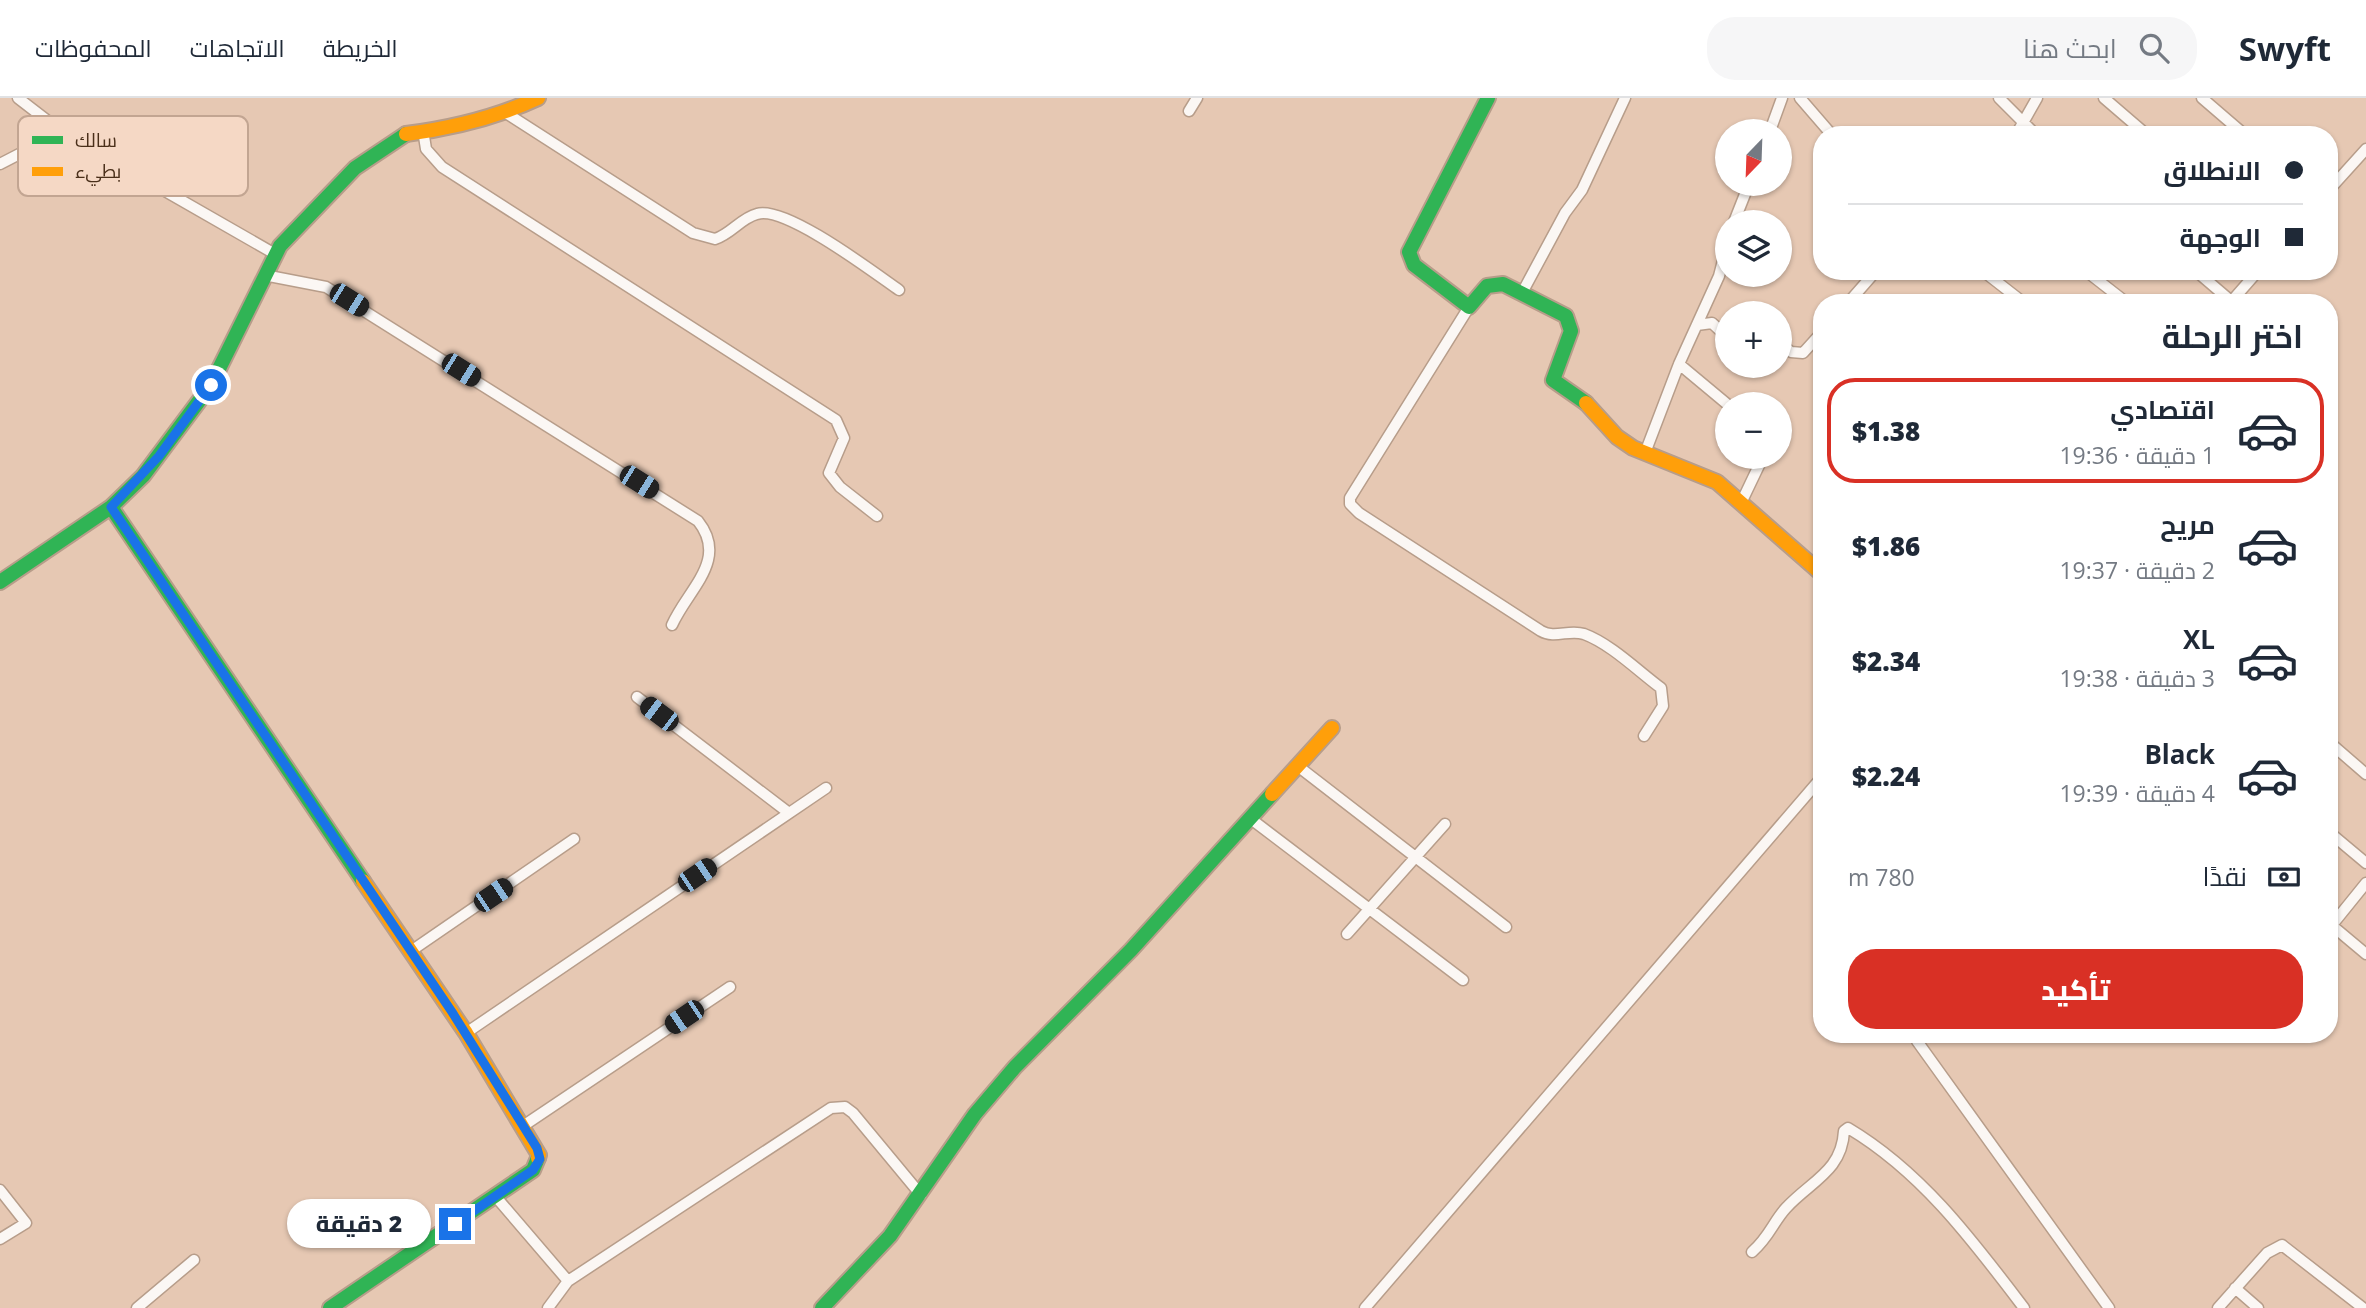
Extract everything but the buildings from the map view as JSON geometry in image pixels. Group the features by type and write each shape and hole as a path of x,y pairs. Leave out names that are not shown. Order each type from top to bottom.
{"street":[{"path":"18,98 41,116"},
{"path":"0,582 111,507 159,456 211,385 264,275 286,237 355,168 394,139 423,130 452,128 506,113 538,98"},
{"path":"1189,110 1197,98"},
{"path":"1469,307 1413,265 1409,253 1488,98"},
{"path":"1521,293 1565,213 1582,190 1626,98"},
{"path":"1774,119 1782,98"},
{"path":"1800,98 1824,126"},
{"path":"1998,98 2026,126"},
{"path":"2021,126 2037,98"},
{"path":"2104,98 2137,126"},
{"path":"2202,98 2235,126"},
{"path":"506,113 693,233 715,239 752,216 775,213 796,222 899,290"},
{"path":"423,130 429,155 442,167 836,420 844,438 829,473 840,487 877,516"},
{"path":"2338,180 2366,149"},
{"path":"0,163 18,154"},
{"path":"174,196 275,254"},
{"path":"264,275 326,286 698,521 709,539 709,563 672,625"},
{"path":"1856,294 1868,280"},
{"path":"1995,280 2012,294"},
{"path":"2098,280 2116,294"},
{"path":"2206,280 2222,294"},
{"path":"2238,294 2250,280"},
{"path":"1644,736 1665,700 1661,688 1592,638 1574,632 1552,635 1541,631 1359,513 1350,504 1350,498 1367,467 1485,286 1494,283 1521,293 1566,316 1571,323 1555,383 1587,404 1622,441 1645,453 1703,473 1742,501 1813,566"},
{"path":"1645,453 1679,364 1715,285"},
{"path":"1697,325 1712,323 1715,326"},
{"path":"1792,352 1803,353 1813,342"},
{"path":"1679,364 1715,394"},
{"path":"1742,501 1757,469"},
{"path":"111,507 466,1032 537,1148 538,1164 496,1197 332,1307"},
{"path":"637,697 789,813"},
{"path":"822,1308 890,1236 975,1114 1015,1067 1131,950 1299,768 1332,728"},
{"path":"2338,750 2366,774"},
{"path":"1299,768 1507,927"},
{"path":"1365,1308 1813,787"},
{"path":"466,1032 826,788"},
{"path":"1251,819 1463,979"},
{"path":"1347,934 1445,824"},
{"path":"411,951 574,839"},
{"path":"2338,840 2366,863"},
{"path":"2338,915 2366,883"},
{"path":"2338,931 2366,954"},
{"path":"523,1126 730,986"},
{"path":"1918,1043 2109,1308"},
{"path":"548,1308 568,1281 838,1106 853,1113 921,1195"},
{"path":"1752,1252 1769,1236 1788,1206 1838,1158 1844,1145 1844,1131 1848,1128 1947,1210 2024,1308"},
{"path":"0,1190 26,1223 0,1239"},
{"path":"496,1197 568,1281"},
{"path":"2218,1308 2267,1253 2283,1245 2363,1308"},
{"path":"137,1308 194,1260"},
{"path":"2235,1288 2258,1308"}],"traffic: fast":[{"path":"1488,98 1409,252 1414,265 1469,307 1487,286 1503,284 1566,316 1571,331 1553,380 1586,403"},
{"path":"0,582 111,507 143,476 211,385 280,246 355,168 406,134"},
{"path":"111,507 363,881"},
{"path":"822,1308 890,1236 975,1114 1015,1067 1131,950 1272,794"},
{"path":"330,1308 533,1170 538,1158"}],"traffic: slow":[{"path":"406,134 474,121 538,98"},
{"path":"1586,403 1617,437 1633,448 1717,482 1813,566"},
{"path":"1272,794 1332,728"},
{"path":"363,881 466,1033 539,1155 538,1158"}],"route":[{"path":"211,385 159,456 132,488 111,507 466,1032 537,1148 540,1159 533,1170 455,1224"}]}
